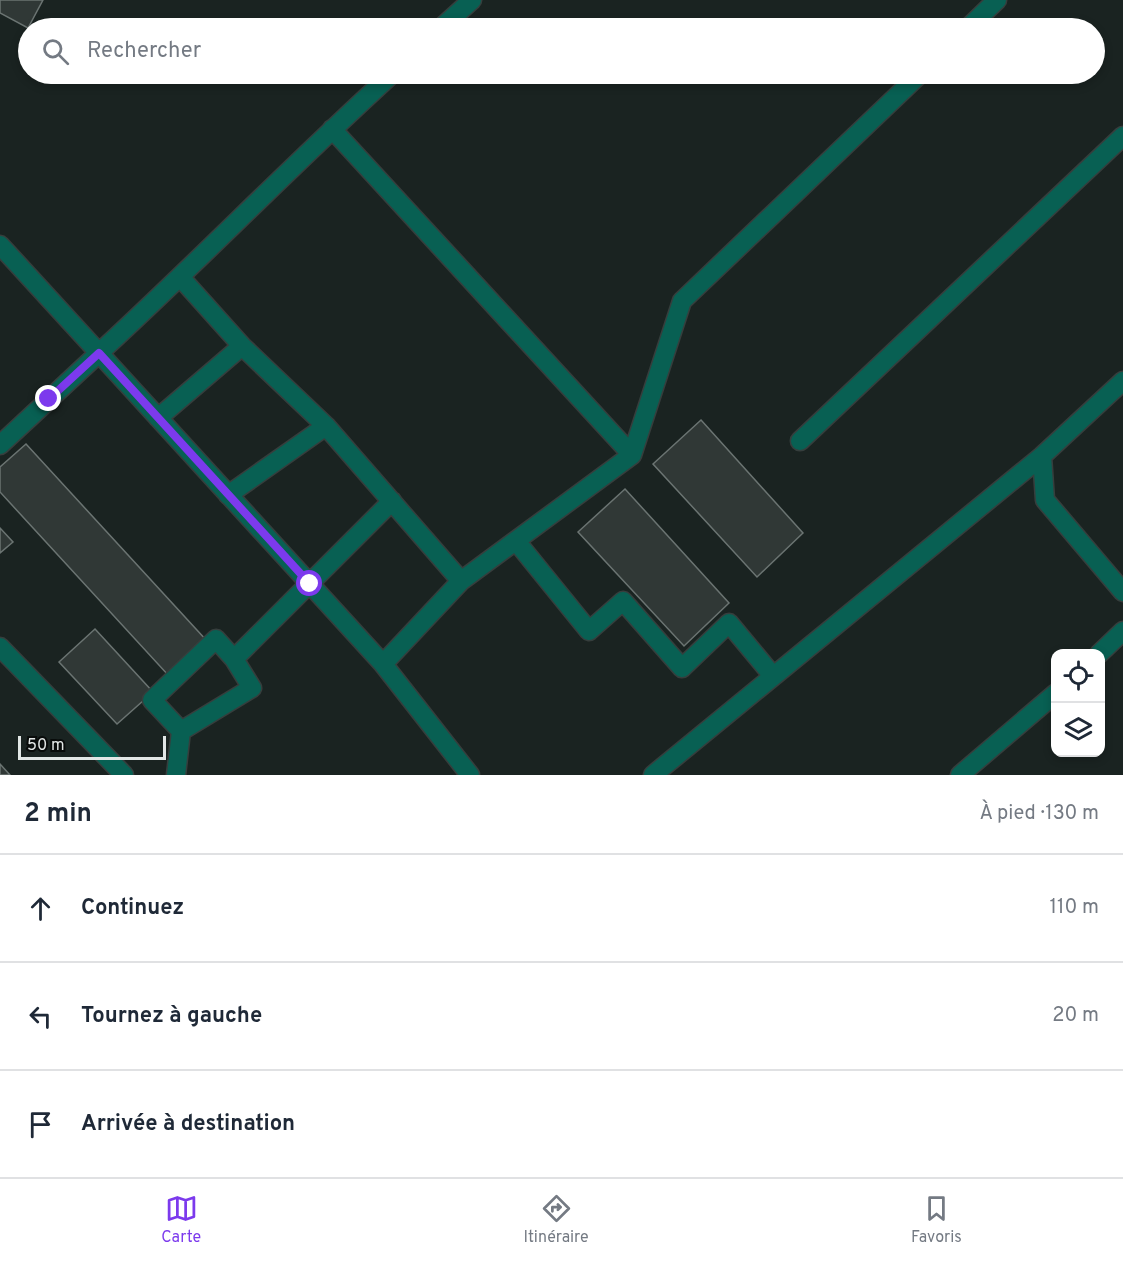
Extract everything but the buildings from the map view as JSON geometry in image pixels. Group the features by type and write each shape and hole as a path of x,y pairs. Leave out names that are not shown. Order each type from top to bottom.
{"street":[{"path":"452,18 472,0"},
{"path":"979,18 998,0"},
{"path":"0,445 181,278 332,129 381,84"},
{"path":"383,664 461,581 632,454 682,301 910,84"},
{"path":"332,129 632,454"},
{"path":"800,441 1123,136"},
{"path":"0,245 383,664 470,775"},
{"path":"181,278 242,346 326,426 461,581"},
{"path":"158,418 242,346"},
{"path":"653,775 1042,456 1123,381"},
{"path":"228,495 326,426"},
{"path":"1042,456 1045,500 1123,592"},
{"path":"234,659 392,501"},
{"path":"516,541 589,631 623,601 682,668 729,623 773,676"},
{"path":"1104,649 1123,631"},
{"path":"176,775 181,731 152,700 216,639 234,659 252,688 181,731"},
{"path":"0,647 124,775"},
{"path":"960,775 1051,697"}],"route":[{"path":"49,399 99,353 310,584"}]}
